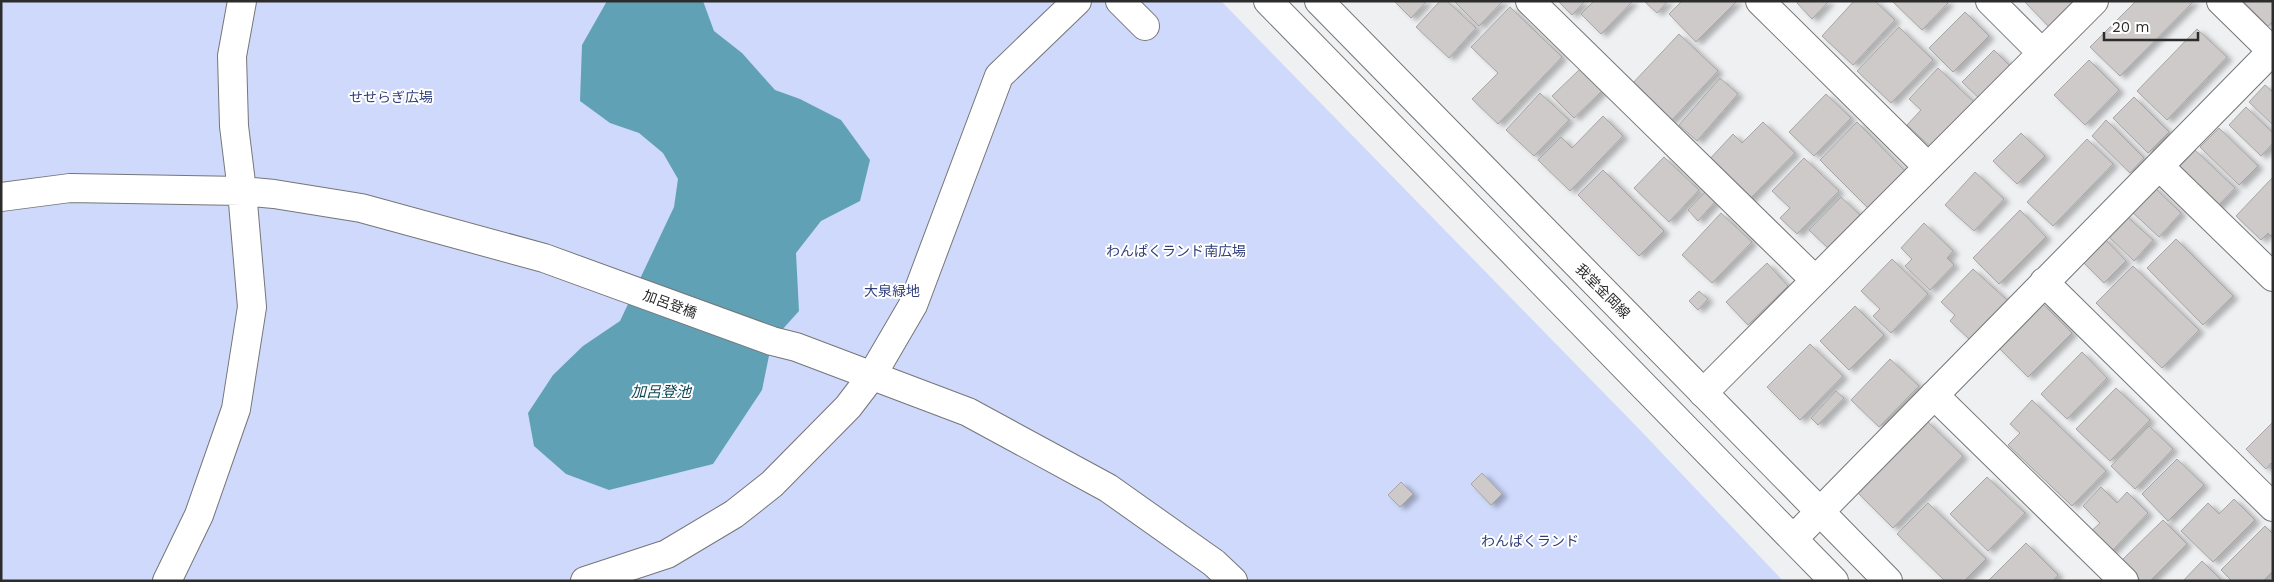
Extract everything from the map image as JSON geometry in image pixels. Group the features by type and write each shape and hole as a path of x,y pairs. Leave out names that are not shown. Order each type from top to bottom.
{"street":[{"path":"167,581 199,515 236,409 252,307 242,191 234,126 232,56 242,1"},
{"path":"584,581 668,554 734,514 772,484 848,407 871,377 913,305 999,76 1076,1"},
{"path":"1120,1 1144,26"},
{"path":"1268,1 1834,581"},
{"name":"我堂金岡線","path":"1319,1 1888,581"},
{"path":"1530,1 1816,280"},
{"path":"1760,1 1928,167"},
{"path":"1990,1 2042,52"},
{"path":"1703,393 2094,1"},
{"path":"1794,538 2272,51 2221,1"},
{"path":"2158,166 2273,278"},
{"name":"加呂登橋","path":"1,197 70,188 242,191 274,194 361,208 544,258 772,341 796,347 871,377 968,412 1108,488 1214,563 1233,581"},
{"path":"2044,282 2273,506"},
{"path":"1934,395 2124,581"}],"green space":[{"name":"大泉緑地","path":"1,1 1221,1 1641,431 1783,581 1,581"}],"water":[{"name":"加呂登池","path":"607,1 703,1 714,31 742,53 775,90 800,99 841,120 870,160 860,201 821,221 796,253 799,311 772,341 762,390 713,464 609,490 566,474 534,446 528,413 553,375 583,346 620,321 674,207 678,179 663,153 639,133 610,123 580,101 582,45"}],"building":[{"path":"1394,1 1427,1 1411,18"},
{"path":"1440,1 1447,1 1476,28 1449,58 1416,27"},
{"path":"1454,1 1503,1 1479,26"},
{"path":"1558,1 1585,1 1572,15"},
{"path":"1594,1 1633,1 1601,34 1581,14"},
{"path":"1644,1 1668,1 1657,13"},
{"path":"1682,1 1736,2 1696,42 1669,14"},
{"path":"1799,1 1829,1 1812,19 1797,3"},
{"path":"1854,1 1875,1 1895,20 1853,65 1822,36"},
{"path":"1892,1 1946,1 1948,3 1922,30"},
{"path":"2024,1 2081,1 2052,30"},
{"path":"2136,1 2194,1 2120,76 2090,47"},
{"path":"2243,1 2273,1 2273,21 2268,26"},
{"path":"1510,7 1562,57 1498,124 1472,99 1498,73 1471,47"},
{"path":"1965,12 1989,36 1953,72 1929,48"},
{"path":"1899,27 1933,60 1891,103 1857,71"},
{"path":"2197,29 2227,57 2167,120 2137,91"},
{"path":"1679,34 1718,71 1670,122 1631,85"},
{"path":"1994,50 2014,70 1983,102 1962,82"},
{"path":"2089,60 2119,90 2085,125 2054,95"},
{"path":"1938,68 1978,106 1935,151 1907,125 1921,110 1909,99"},
{"path":"1580,69 1602,91 1574,118 1552,96"},
{"path":"1720,78 1738,94 1697,141 1679,125"},
{"path":"2265,85 2273,92 2273,125 2249,102"},
{"path":"1540,93 1569,120 1534,156 1506,130"},
{"path":"1826,94 1851,118 1814,156 1789,132"},
{"path":"2134,97 2169,132 2148,153 2113,118"},
{"path":"2246,107 2273,133 2273,143 2261,156 2229,125"},
{"path":"1603,116 1623,136 1570,191 1538,160 1561,137 1572,148"},
{"path":"2106,120 2144,158 2130,173 2092,136"},
{"path":"1763,122 1795,153 1748,201 1707,162 1733,134 1742,143"},
{"path":"1857,122 1905,171 1868,208 1820,160"},
{"path":"2219,128 2258,166 2239,185 2200,147"},
{"path":"2021,133 2045,156 2017,184 1993,161"},
{"path":"2087,139 2113,164 2053,226 2027,202"},
{"path":"2195,150 2235,188 2216,208 2176,170"},
{"path":"1664,157 1699,190 1669,222 1634,188"},
{"path":"1804,158 1839,191 1797,234 1780,218 1790,208 1772,191"},
{"path":"1603,170 1664,231 1639,256 1578,195"},
{"path":"1975,172 2004,199 1974,231 1945,205"},
{"path":"2273,177 2273,234 2271,236 2268,233 2261,240 2236,216"},
{"path":"2152,185 2181,213 2159,237 2129,209"},
{"path":"1705,192 1715,202 1698,221 1688,210"},
{"path":"1841,197 1863,218 1831,251 1809,230"},
{"path":"2020,210 2046,237 1999,284 1973,258"},
{"path":"1721,213 1752,242 1712,283 1682,255"},
{"path":"2123,213 2153,240 2134,261 2105,233"},
{"path":"1924,223 1953,251 1947,258 1954,265 1930,290 1905,266 1912,259 1901,248"},
{"path":"2103,237 2126,261 2104,283 2081,260"},
{"path":"2176,239 2233,296 2203,325 2147,268"},
{"path":"1892,259 1928,294 1891,333 1873,316 1880,309 1861,291"},
{"path":"1767,263 1788,286 1748,325 1726,302"},
{"path":"2133,266 2199,330 2162,368 2096,303"},
{"path":"1973,269 2008,301 1970,340 1950,321 1955,315 1941,302"},
{"path":"1699,291 1708,299 1698,310 1689,301"},
{"path":"2041,302 2072,333 2028,377 1997,346"},
{"path":"1855,306 1884,335 1849,370 1820,341"},
{"path":"1810,344 1843,376 1800,420 1767,387"},
{"path":"2082,352 2107,378 2067,419 2041,394"},
{"path":"1890,359 1919,386 1879,427 1851,400"},
{"path":"2116,388 2150,420 2110,461 2076,429"},
{"path":"1836,391 1844,398 1818,425 1811,418"},
{"path":"2032,400 2106,471 2072,506 2008,445 2020,433 2010,424"},
{"path":"1926,420 1963,456 1893,528 1857,492"},
{"path":"2273,422 2273,465 2271,463 2266,469 2246,449"},
{"path":"2149,426 2173,449 2135,489 2111,466"},
{"path":"2177,459 2204,485 2168,521 2142,494"},
{"path":"1482,473 1502,494 1491,505 1471,484"},
{"path":"1987,477 2025,513 1988,551 1950,514"},
{"path":"1401,482 1413,494 1400,507 1388,495"},
{"path":"2101,487 2117,503 2127,492 2148,513 2109,554 2088,534 2100,523 2083,506"},
{"path":"2234,499 2255,520 2213,562 2181,531 2208,503 2219,514"},
{"path":"1928,503 1986,559 1964,581 1945,581 1897,534"},
{"path":"2163,520 2187,544 2150,581 2141,581 2121,561"},
{"path":"2265,526 2273,534 2273,571 2263,581 2232,581 2221,570"},
{"path":"2026,543 2058,575 2053,581 1988,581"},
{"path":"2202,561 2222,581 2183,581"}],"park label":[{"name":"せせらぎ広場","path":"391,97"},
{"name":"わんぱくランド南広場","path":"1176,251"},
{"name":"わんぱくランド","path":"1530,541"}]}
